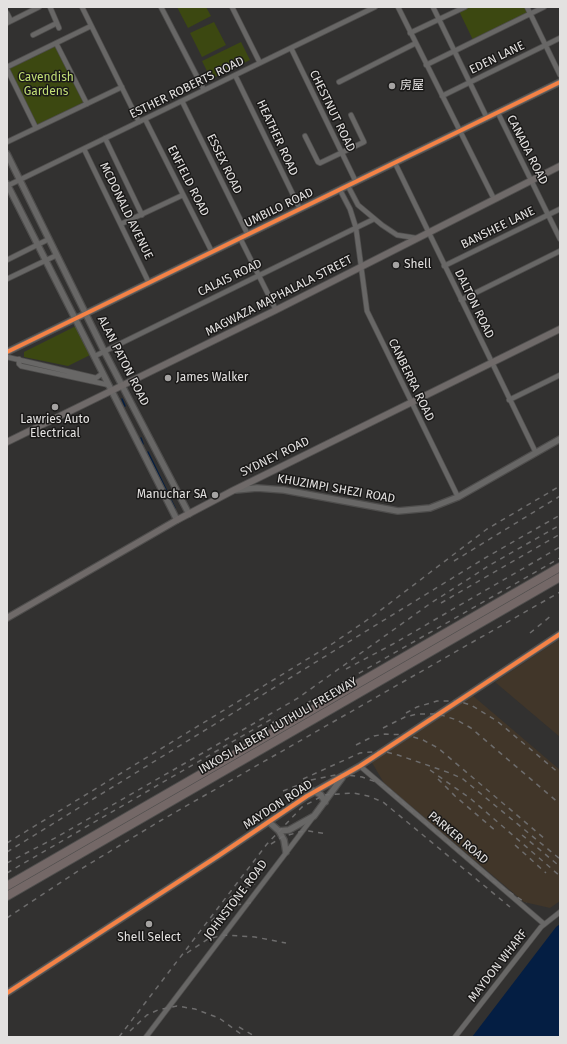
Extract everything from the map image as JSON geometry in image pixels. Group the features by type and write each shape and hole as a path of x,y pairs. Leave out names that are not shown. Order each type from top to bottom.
{"highway":[{"name":"INKOSI ALBERT LUTHULI FREEWAY","path":"7,886 560,567"},
{"name":"INKOSI ALBERT LUTHULI FREEWAY","path":"7,896 560,577"}],"main road":[{"name":"MAGWAZA MAPHALALA STREET","path":"7,442 110,388 123,385 276,310 560,166"},
{"name":"SYDNEY ROAD","path":"7,618 177,520 234,490 560,329"}],"street":[{"path":"7,13 9,22 39,7"},
{"path":"33,35 58,25 50,7"},
{"path":"82,7 139,122"},
{"path":"162,7 204,90"},
{"path":"232,7 260,63"},
{"name":"ESTHER ROBERTS ROAD","path":"7,185 375,7"},
{"path":"398,7 494,199"},
{"path":"432,7 487,118"},
{"path":"410,33 465,7"},
{"path":"527,7 560,75"},
{"path":"426,64 544,7"},
{"path":"36,128 7,68 91,26"},
{"name":"EDEN LANE","path":"442,96 560,38"},
{"path":"56,43 87,104"},
{"path":"339,82 416,43"},
{"name":"CHESTNUT ROAD","path":"291,48 356,182"},
{"name":"HEATHER ROAD","path":"235,75 300,210"},
{"name":"UMBILO ROAD","path":"7,352 560,82"},
{"path":"7,142 122,86"},
{"name":"ESSEX ROAD","path":"182,101 248,235"},
{"name":"CANADA ROAD","path":"498,113 560,239"},
{"path":"306,136 319,164 364,142 351,115"},
{"name":"ENFIELD ROAD","path":"145,119 212,252"},
{"path":"105,138 142,215"},
{"name":"MCDONALD AVENUE","path":"84,149 149,283"},
{"name":"ALAN PATON ROAD","path":"7,154 104,351 189,514"},
{"name":"DALTON ROAD","path":"395,163 536,453"},
{"name":"ALAN PATON ROAD","path":"7,185 74,319 95,356 144,452 177,520"},
{"path":"348,186 358,205 374,219 397,235 416,238"},
{"name":"CANBERRA ROAD","path":"340,190 350,209 356,228 367,311 458,497"},
{"path":"121,224 184,195"},
{"name":"BANSHEE LANE","path":"444,266 560,209"},
{"name":"CALAIS ROAD","path":"95,356 374,219"},
{"path":"240,238 276,310"},
{"path":"7,260 49,239"},
{"path":"461,300 560,250"},
{"path":"7,279 57,255"},
{"path":"7,357 19,359 20,366 96,378 103,373"},
{"path":"63,372 110,388"},
{"path":"509,400 560,375"},
{"name":"KHUZIMPI SHEZI ROAD","path":"234,490 257,488 284,490 398,511 430,508 458,497 560,439"},
{"path":"144,452 154,447"},
{"name":"MAYDON ROAD","path":"7,993 270,822 314,791 360,766 560,634"},
{"name":"PARKER ROAD","path":"360,766 544,924"},
{"name":"JOHNSTONE ROAD","path":"146,1037 344,776"},
{"path":"314,791 321,795 325,802"},
{"path":"279,831 289,830 314,816"},
{"path":"270,822 279,831 284,840 286,852"},
{"name":"MAYDON WHARF","path":"455,1037 544,924 560,912"}],"shaded area":[{"path":"560,639 560,737 495,682"},
{"path":"472,695 560,770 560,901 550,908 524,902 384,783 371,761"}],"green space":[{"path":"177,7 206,7 211,16 188,28"},
{"path":"468,7 526,7 528,13 473,40 459,11"},
{"path":"214,22 226,45 202,57 190,33"},
{"path":"241,42 250,60 211,79 202,61"},
{"name":"Cavendish Gardens","path":"55,45 84,102 38,126 8,68"},
{"path":"76,326 90,355 68,366 24,357 24,352"}],"water":[{"path":"560,924 560,1037 472,1037 556,927"}],"waterway":[{"path":"122,399 125,406"},
{"path":"141,438 143,444"},
{"path":"148,452 175,508"}],"railway":[{"path":"7,843 332,644 373,616 487,529 560,486"},
{"path":"454,561 560,496"},
{"path":"7,852 485,558 560,515"},
{"path":"7,863 57,837 298,698 431,603 490,565 560,525"},
{"path":"441,603 560,534"},
{"path":"346,669 393,644 560,547"},
{"path":"272,723 560,558"},
{"path":"7,918 81,869 160,821 560,592"},
{"path":"530,633 552,615"},
{"path":"406,713 417,707 437,701 457,701 471,705 497,721 560,774"},
{"path":"383,728 405,717 417,714 438,714 457,720 471,728 560,804"},
{"path":"7,873 275,717"},
{"path":"356,745 374,736 385,734 407,735 423,740 438,748 545,839"},
{"path":"303,779 360,753 382,751 398,755 463,779 560,859"},
{"path":"430,770 471,799 560,876"},
{"path":"283,791 311,780 340,774 362,777 379,783 390,790 415,814 493,881 526,903"},
{"path":"438,779 455,796 497,832"},
{"path":"119,1037 267,844 302,807 324,795 354,793 368,796 383,802 510,907"},
{"path":"271,844 282,837 299,832 309,831 328,834"},
{"path":"522,835 557,864"},
{"path":"515,845 546,873"},
{"path":"229,899 236,892 255,884"},
{"path":"211,921 218,915 236,905 255,902"},
{"path":"187,953 208,939 224,935 255,937 286,943"},
{"path":"130,1031 147,1015 158,1010 177,1006 195,1009 219,1018 245,1037"},
{"path":"239,1027 256,1037"}],"cycle path":[{"path":"7,352 560,82"},
{"path":"7,993 218,856 307,796 360,766 560,634"}],"place":[{"name":"房屋","path":"392,86"},
{"name":"Shell","path":"396,265"},
{"name":"James Walker","path":"168,378"},
{"name":"Lawries Auto Electrical","path":"55,407"},
{"name":"Manuchar SA","path":"215,495"},
{"name":"Shell Select","path":"149,924"}]}
